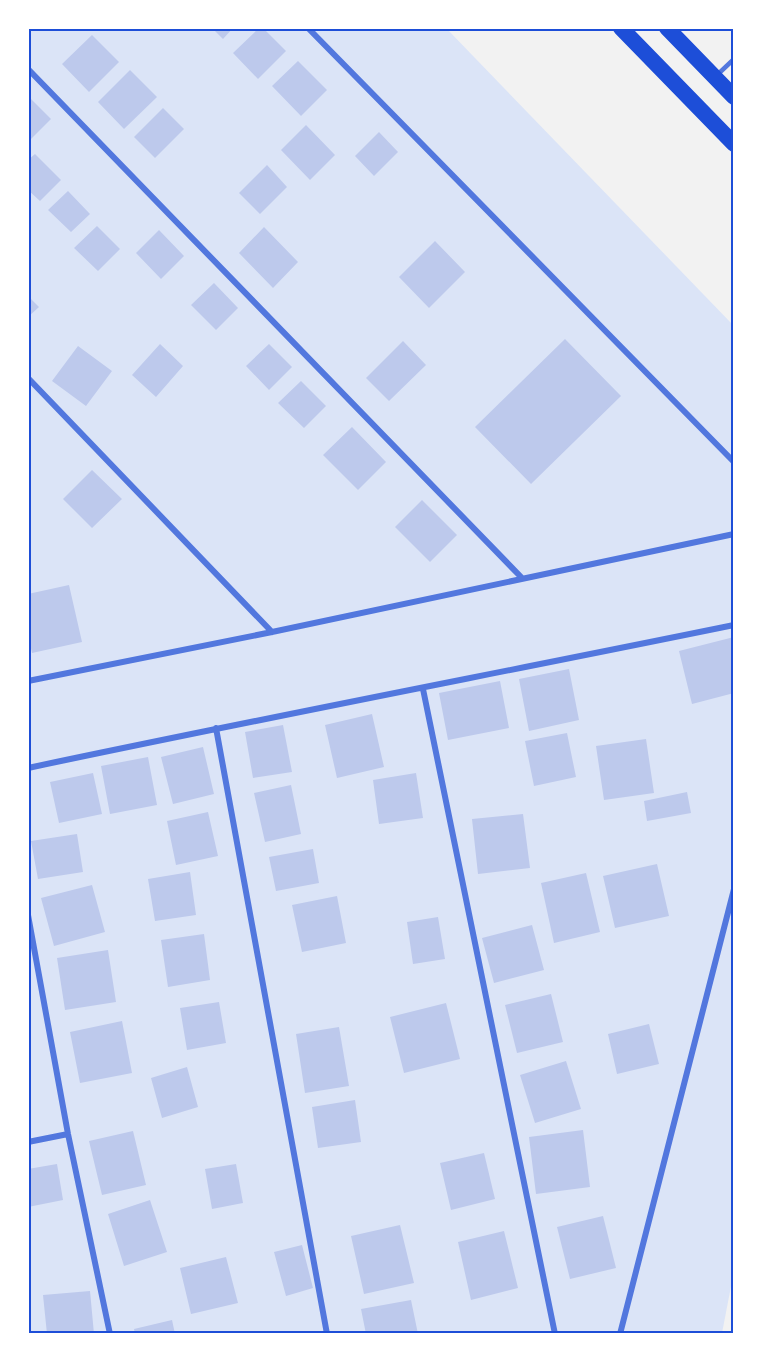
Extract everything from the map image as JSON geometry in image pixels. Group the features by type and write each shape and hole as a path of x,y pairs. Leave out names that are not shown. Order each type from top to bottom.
{"highway":[{"path":"621,28 734,144"},
{"path":"667,28 734,97"}],"street":[{"path":"308,28 734,462"},
{"path":"28,69 522,578"},
{"path":"28,378 272,632"},
{"path":"28,681 734,534"},
{"path":"28,768 216,728 423,689 734,625"},
{"path":"423,689 555,1334"},
{"path":"216,728 327,1334"},
{"path":"620,1334 734,889"},
{"path":"28,915 68,1134 110,1334"},
{"path":"28,1142 68,1134"}],"lane":[{"path":"715,77 734,59"}],"shaded area":[{"path":"28,29 447,29 733,325 734,1271 722,1333 29,1333"}],"building":[{"path":"212,28 233,28 223,39"},
{"path":"259,28 263,28 286,51 258,79 233,53"},
{"path":"92,35 119,62 89,92 62,64"},
{"path":"298,61 327,90 301,116 272,86"},
{"path":"130,70 157,97 124,129 98,102"},
{"path":"28,96 51,119 31,139 28,136"},
{"path":"163,108 184,129 155,158 134,137"},
{"path":"306,125 335,155 310,180 281,150"},
{"path":"379,132 398,152 374,176 355,156"},
{"path":"35,154 61,180 40,201 28,190 28,160"},
{"path":"267,165 287,187 260,214 239,193"},
{"path":"68,191 90,214 71,232 48,210"},
{"path":"97,226 120,249 98,271 74,248"},
{"path":"264,227 298,262 273,288 239,253"},
{"path":"159,230 184,256 161,279 136,253"},
{"path":"435,241 465,272 429,308 399,277"},
{"path":"214,283 238,308 216,330 191,305"},
{"path":"28,296 39,307 28,317"},
{"path":"565,339 621,396 531,484 475,427"},
{"path":"403,341 426,365 389,401 366,378"},
{"path":"160,344 183,366 156,397 132,375"},
{"path":"269,344 292,367 269,390 246,366"},
{"path":"78,346 112,371 86,406 52,381"},
{"path":"301,381 326,406 304,428 278,403"},
{"path":"352,427 386,462 358,490 323,455"},
{"path":"92,470 122,499 92,528 63,499"},
{"path":"422,500 457,535 430,562 395,527"},
{"path":"69,585 82,642 32,653 28,635 28,594"},
{"path":"734,637 734,693 692,704 679,651"},
{"path":"569,669 579,720 529,731 519,679"},
{"path":"500,681 509,728 448,740 439,693"},
{"path":"372,714 384,767 337,778 325,725"},
{"path":"283,725 292,772 253,778 245,732"},
{"path":"567,733 576,777 534,786 525,741"},
{"path":"646,739 654,793 604,800 596,746"},
{"path":"203,747 214,794 173,804 161,757"},
{"path":"148,757 157,805 110,814 101,766"},
{"path":"93,773 102,814 59,823 50,782"},
{"path":"416,773 423,818 379,824 373,780"},
{"path":"291,785 301,834 265,842 254,793"},
{"path":"687,792 691,813 647,821 644,801"},
{"path":"208,812 218,856 176,865 167,821"},
{"path":"523,814 530,868 478,874 472,819"},
{"path":"77,834 83,872 38,879 31,841"},
{"path":"313,849 319,883 276,891 269,857"},
{"path":"657,864 669,916 615,928 603,876"},
{"path":"190,872 196,915 155,921 148,879"},
{"path":"586,873 600,932 554,943 541,883"},
{"path":"92,885 105,932 54,946 41,898"},
{"path":"337,896 346,943 302,952 292,905"},
{"path":"438,917 445,959 413,964 407,922"},
{"path":"532,925 544,970 494,983 482,938"},
{"path":"204,934 210,980 168,987 161,940"},
{"path":"108,950 116,1002 65,1010 57,958"},
{"path":"551,994 563,1042 517,1053 505,1005"},
{"path":"219,1002 226,1043 187,1050 180,1008"},
{"path":"446,1003 460,1059 404,1073 390,1017"},
{"path":"122,1021 132,1073 80,1083 70,1032"},
{"path":"649,1024 659,1064 617,1074 608,1034"},
{"path":"339,1027 349,1086 305,1093 296,1034"},
{"path":"566,1061 581,1109 535,1123 520,1075"},
{"path":"187,1067 198,1107 162,1118 151,1078"},
{"path":"355,1100 361,1142 318,1148 312,1107"},
{"path":"583,1130 590,1187 536,1194 529,1137"},
{"path":"133,1131 146,1185 102,1195 89,1141"},
{"path":"484,1153 495,1199 451,1210 440,1163"},
{"path":"57,1164 63,1200 28,1207 28,1169"},
{"path":"236,1164 243,1203 212,1209 205,1169"},
{"path":"150,1200 167,1252 124,1266 108,1214"},
{"path":"603,1216 616,1268 570,1279 557,1227"},
{"path":"400,1225 414,1283 364,1294 351,1236"},
{"path":"504,1231 518,1288 471,1300 458,1242"},
{"path":"302,1245 313,1288 286,1296 274,1252"},
{"path":"226,1257 238,1303 191,1314 180,1268"},
{"path":"90,1291 94,1334 47,1334 43,1295"},
{"path":"411,1300 418,1334 366,1334 361,1309"},
{"path":"172,1320 175,1334 135,1334 134,1329"}]}
